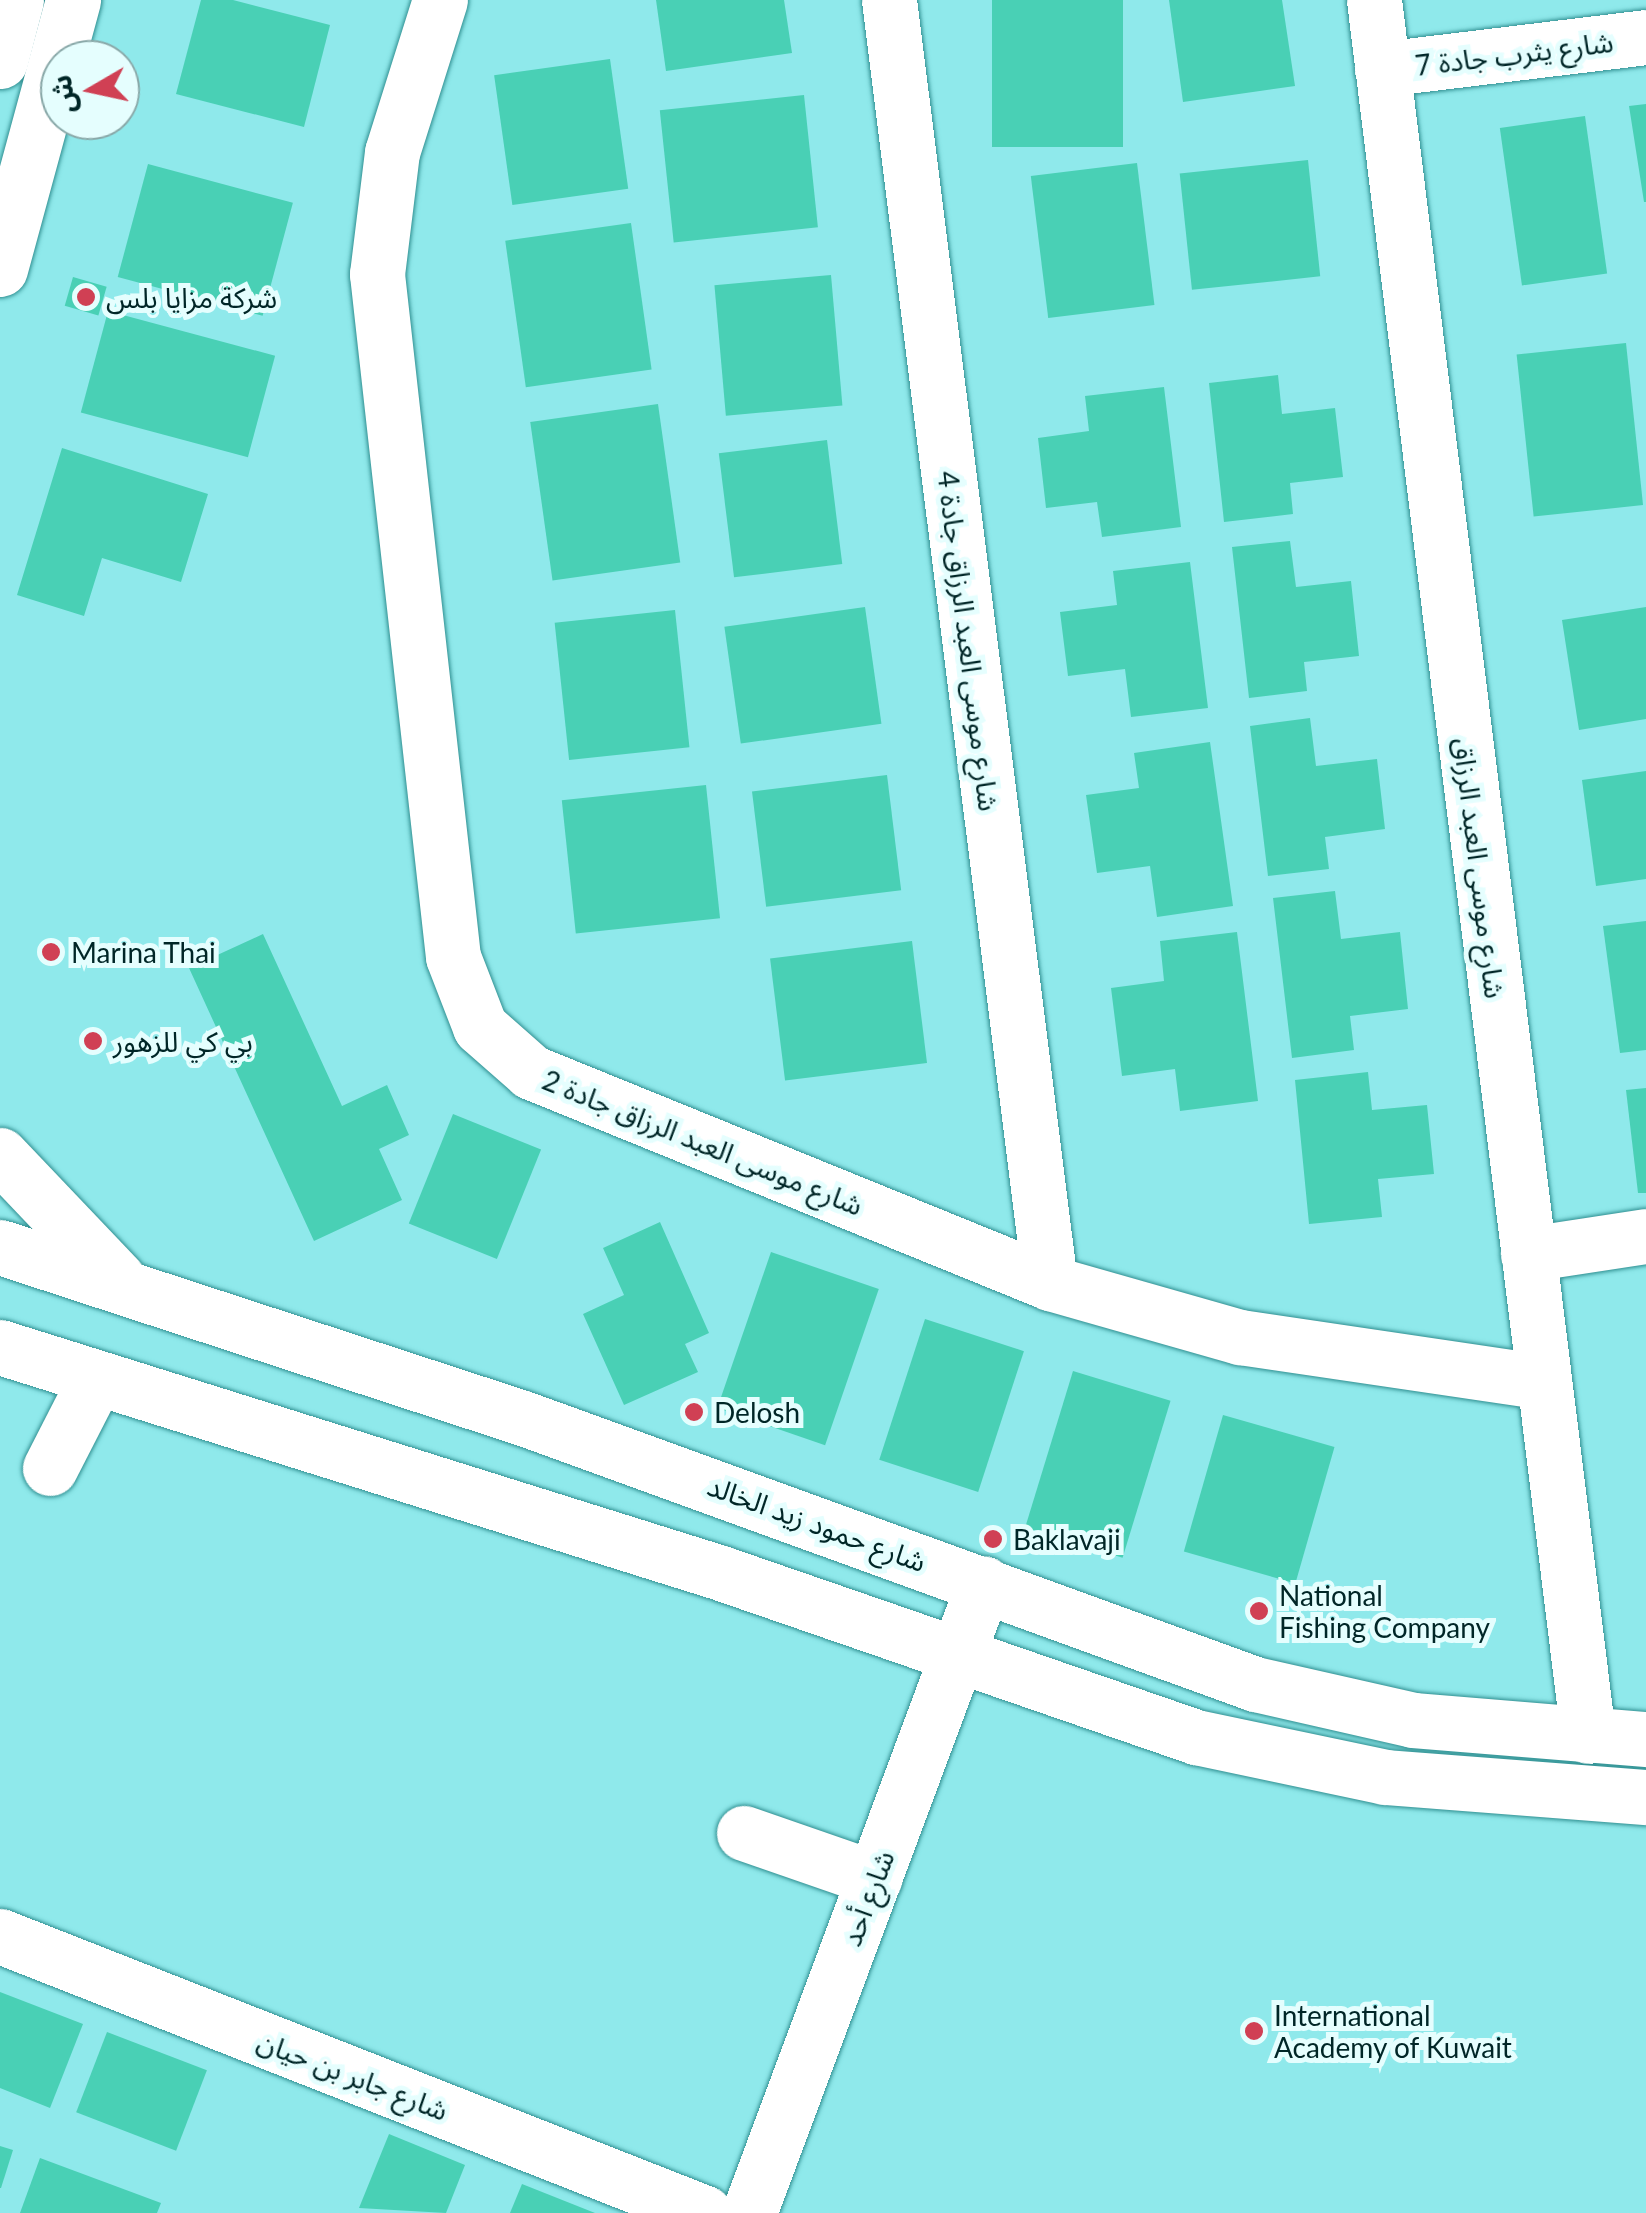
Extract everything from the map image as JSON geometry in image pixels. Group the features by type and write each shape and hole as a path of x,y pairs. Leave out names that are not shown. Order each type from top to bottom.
{"street":[{"path":"0,61 16,0"},
{"path":"0,269 74,0"},
{"name":"شارع موسى العبد الرزاق جادة 2","path":"440,0 392,152 377,274 452,957 480,1027 531,1072 1050,1283 1240,1337 1544,1382"},
{"name":"شارع موسى العبد الرزاق جادة 4","path":"888,0 1050,1283"},
{"name":"شارع موسى العبد الرزاق","path":"1374,0 1588,1736"},
{"name":"شارع يثرب جادة 7","path":"1382,69 1646,37"},
{"path":"0,1154 127,1288"},
{"path":"1528,1254 1646,1236"},
{"name":"شارع حمود زيد الخالد","path":"0,1247 522,1418 1255,1684 1413,1720 1646,1739"},
{"path":"0,1348 721,1572 958,1658 1196,1737 1384,1777 1646,1797"},
{"path":"0,1373 80,1373"},
{"path":"50,1468 80,1373"},
{"name":"شارع أحد","path":"749,2213 984,1583"},
{"path":"744,1833 874,1878"},
{"name":"شارع جابر بن حيان","path":"0,1936 705,2213"}],"building":[{"path":"201,0 233,0 330,25 304,127 176,94"},
{"path":"656,0 784,0 792,53 666,71"},
{"path":"992,0 1123,0 1123,147 992,147"},
{"path":"1169,0 1282,0 1295,86 1183,102"},
{"path":"610,59 628,189 512,205 494,75"},
{"path":"804,95 818,227 674,242 660,110"},
{"path":"1646,104 1646,202 1644,202 1629,106"},
{"path":"1585,116 1607,273 1522,285 1500,128"},
{"path":"1308,160 1320,276 1192,290 1180,173"},
{"path":"1137,163 1154,305 1048,318 1031,176"},
{"path":"148,164 293,203 263,316 118,277"},
{"path":"631,223 652,370 526,387 505,241"},
{"path":"831,275 842,406 726,416 714,285"},
{"path":"73,277 107,287 98,315 65,306"},
{"path":"108,311 275,356 248,457 81,412"},
{"path":"1626,343 1643,505 1534,517 1517,354"},
{"path":"1278,375 1282,414 1335,408 1343,477 1290,483 1293,514 1224,522 1209,383"},
{"path":"1164,387 1181,527 1102,537 1097,502 1046,508 1038,438 1089,431 1085,396"},
{"path":"658,404 680,562 553,580 530,422"},
{"path":"827,440 842,564 734,577 719,453"},
{"path":"62,448 208,494 181,582 102,558 84,616 17,595"},
{"path":"1290,541 1296,587 1351,581 1359,656 1304,662 1307,691 1249,698 1232,547"},
{"path":"1190,562 1208,708 1131,717 1125,669 1068,676 1060,612 1117,605 1113,571"},
{"path":"865,607 881,724 741,744 724,627"},
{"path":"1646,607 1646,719 1579,730 1562,620"},
{"path":"675,610 689,747 569,760 555,623"},
{"path":"1310,718 1316,766 1377,759 1385,829 1325,837 1329,869 1268,876 1250,726"},
{"path":"1210,742 1233,906 1157,917 1150,866 1097,873 1086,795 1139,788 1134,753"},
{"path":"1646,771 1646,879 1596,886 1582,780"},
{"path":"887,775 901,890 766,907 752,792"},
{"path":"706,785 720,918 576,933 562,800"},
{"path":"1335,891 1341,939 1400,932 1408,1009 1350,1016 1354,1050 1292,1058 1273,898"},
{"path":"1646,921 1646,1050 1620,1053 1603,926"},
{"path":"1237,932 1258,1101 1180,1111 1175,1069 1122,1076 1111,988 1164,981 1160,941"},
{"path":"263,934 342,1106 387,1085 409,1135 379,1149 402,1200 314,1241 189,968"},
{"path":"912,941 927,1063 785,1081 770,958"},
{"path":"1368,1072 1372,1110 1427,1105 1434,1174 1378,1179 1382,1217 1309,1224 1295,1080"},
{"path":"1646,1088 1646,1193 1638,1193 1626,1090"},
{"path":"453,1114 541,1150 497,1259 409,1223"},
{"path":"660,1222 709,1333 685,1344 698,1372 624,1405 583,1314 624,1295 603,1248"},
{"path":"771,1252 879,1289 825,1445 717,1408"},
{"path":"925,1319 1024,1351 978,1492 879,1460"},
{"path":"1073,1371 1171,1401 1123,1558 1025,1528"},
{"path":"1223,1415 1335,1447 1295,1583 1184,1551"},
{"path":"0,1992 83,2024 50,2108 0,2088"},
{"path":"107,2032 207,2070 176,2151 76,2112"},
{"path":"389,2134 465,2165 446,2213 359,2208"},
{"path":"0,2146 13,2150 1,2188 0,2188"},
{"path":"40,2158 161,2203 157,2213 20,2213"},
{"path":"522,2184 595,2213 510,2213"}],"place":[{"name":"شركة مزايا بلس","path":"86,297"},
{"name":"Marina Thai","path":"51,952"},
{"name":"بي كي للزهور","path":"93,1041"},
{"name":"Delosh","path":"694,1412"},
{"name":"Baklavaji","path":"993,1539"},
{"name":"National Fishing Company","path":"1259,1611"},
{"name":"International Academy of Kuwait","path":"1254,2031"}]}
